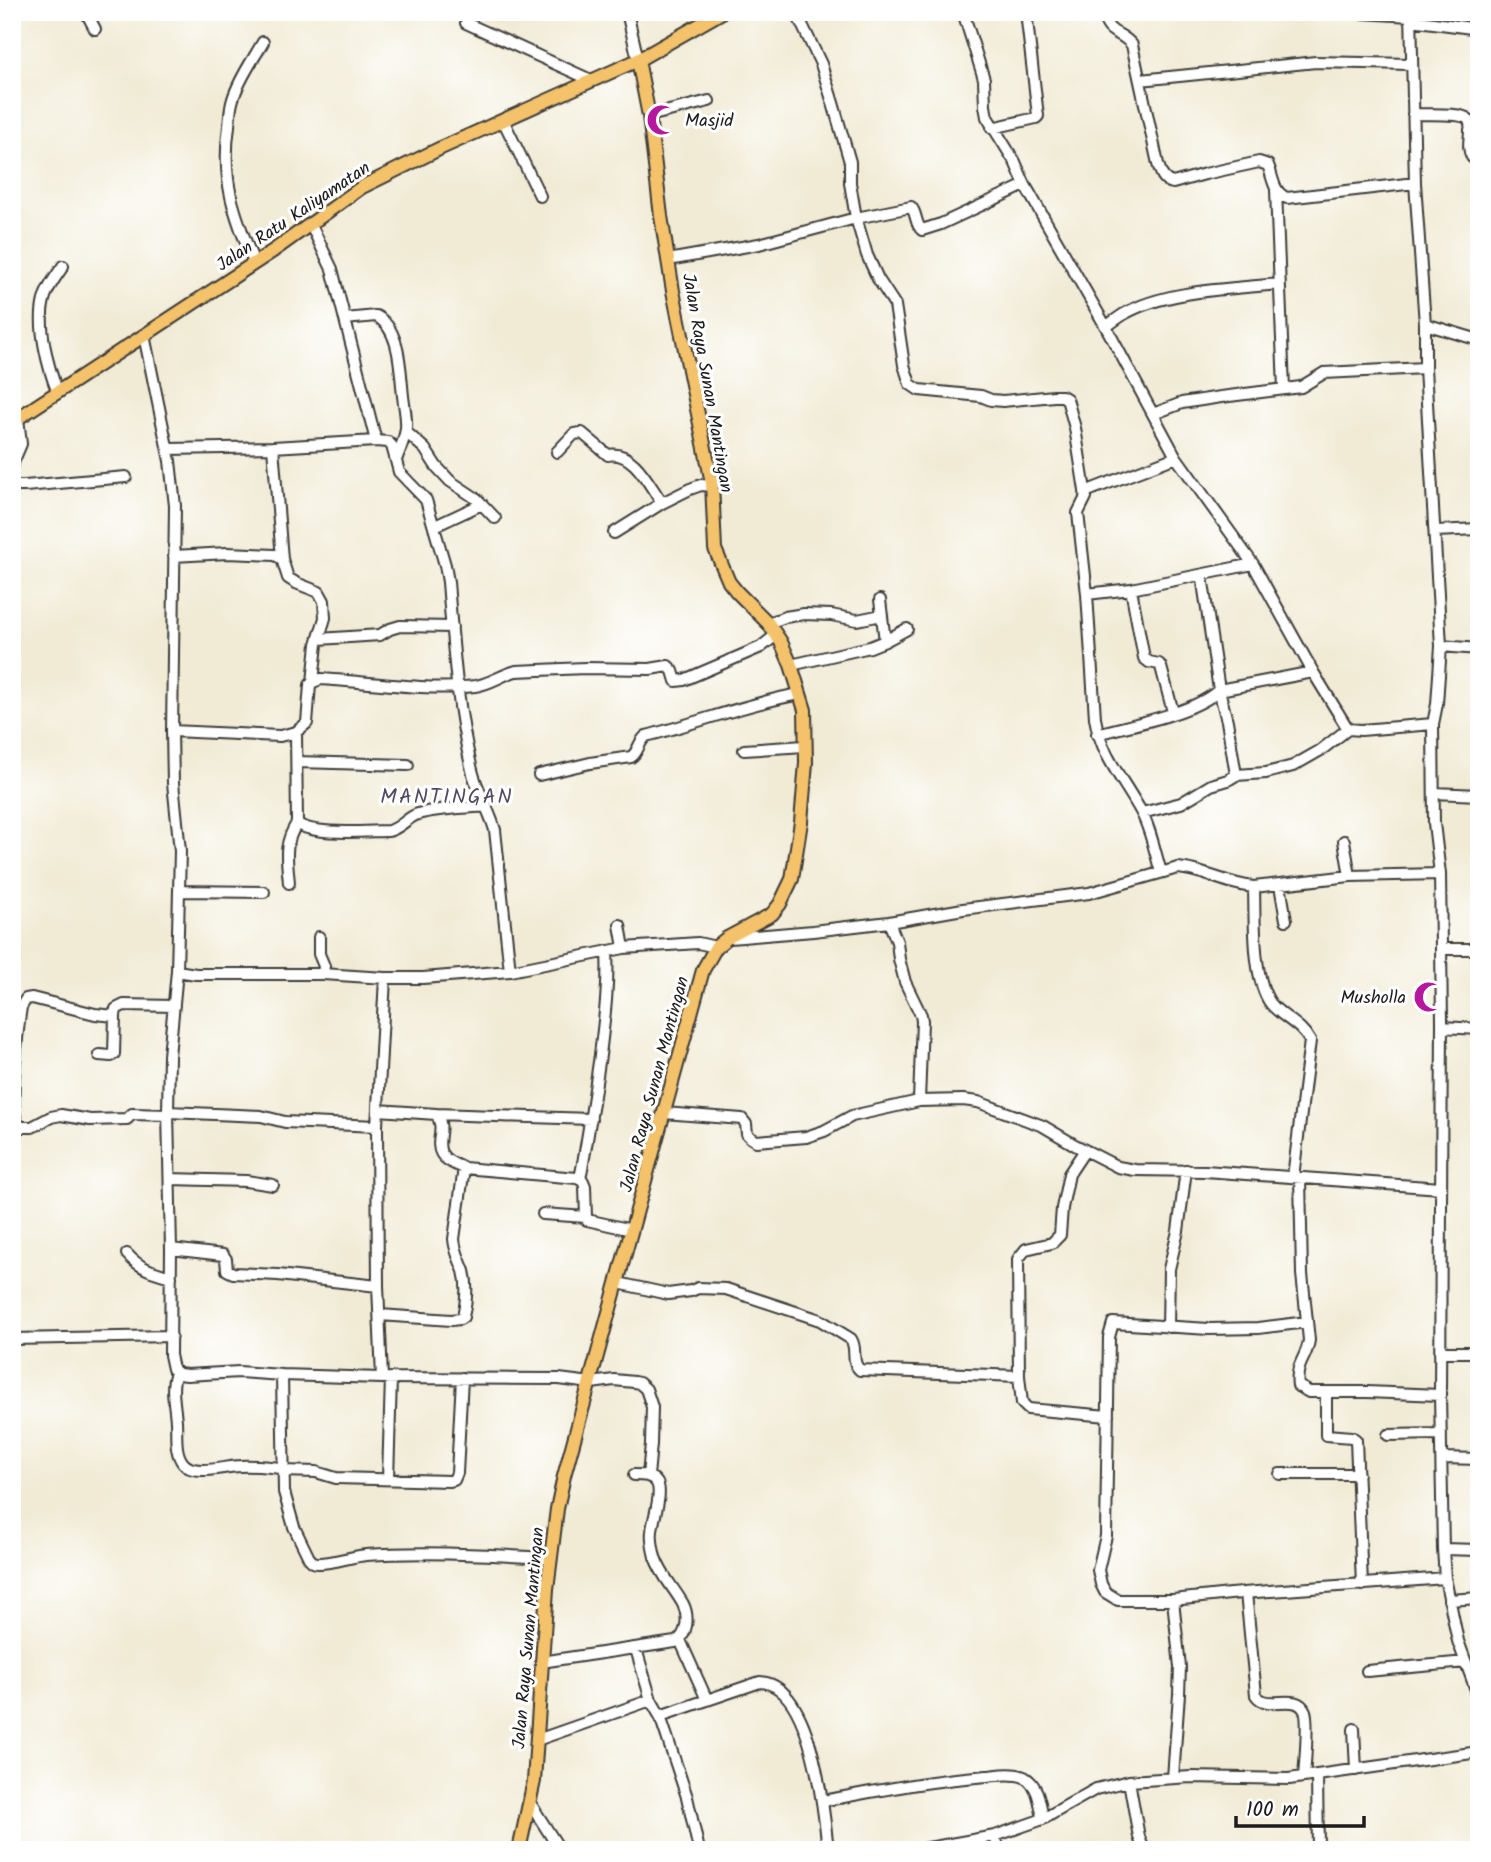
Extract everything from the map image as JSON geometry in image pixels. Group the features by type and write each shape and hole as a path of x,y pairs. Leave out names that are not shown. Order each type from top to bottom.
{"main road":[{"name":"Jalan Ratu Kaliyamatan","path":"15,420 254,263 362,187 441,148 638,60 722,12"},
{"name":"Jalan Raya Sunan Mantingan","path":"519,1850 534,1781 551,1558 564,1476 703,970 716,947 727,938 772,914 780,904 792,879 801,822 806,763 805,710 791,665 781,642 768,624 737,592 722,568 715,550 712,485 668,260 649,116 638,60"}],"street":[{"path":"86,12 95,29"},
{"name":"Jalan Raya Sunan Mantingan","path":"627,12 638,60"},
{"path":"796,12 821,64 833,103 850,162 850,183 856,218 867,255 878,279 895,304 909,384 919,390 981,396 991,400 1054,396 1065,397 1067,400 1075,428 1086,497 1078,513 1097,734 1106,757 1142,813 1161,872"},
{"path":"963,12 984,79 985,106 992,128 1015,162 1025,185 1176,457 1253,564 1348,729"},
{"path":"992,128 1038,116 1026,12"},
{"path":"1102,12 1111,32 1124,37 1132,46 1163,179 1173,183 1259,162 1268,165 1276,190 1284,389"},
{"path":"1346,12 1411,16 1479,29"},
{"path":"1411,16 1415,183 1441,646 1433,724 1435,839 1440,874 1442,1027 1440,1395 1443,1549 1445,1578 1458,1641 1466,1662 1475,1674 1479,1698"},
{"path":"467,23 593,81"},
{"path":"254,263 236,220 229,191 227,137 232,100 263,42"},
{"path":"1140,80 1316,62 1411,64"},
{"path":"649,116 709,101"},
{"path":"1413,114 1459,116 1467,119 1471,125 1469,154 1479,157"},
{"path":"503,120 540,196"},
{"path":"1276,190 1287,198 1415,183"},
{"path":"668,260 759,244 906,207 914,210 922,230 941,224 1025,185"},
{"path":"310,223 328,260 376,440"},
{"path":"58,393 50,372 42,316 43,301 50,284 63,266"},
{"path":"1106,327 1125,313 1155,301 1201,292 1279,284"},
{"path":"345,319 376,316 386,323 397,352 406,432 396,460"},
{"path":"1425,324 1479,340"},
{"path":"144,335 168,449 175,506 172,731 180,891 177,971 169,1056 168,1114 171,1363 176,1373 176,1444 180,1460 184,1466 197,1469 240,1466 316,1472 336,1478 450,1481 456,1477 462,1378"},
{"path":"1153,414 1182,403 1301,387 1322,374 1335,371 1425,368"},
{"path":"12,465 21,444 15,420"},
{"path":"406,432 425,449 450,481 482,504 495,518"},
{"path":"556,453 574,434 582,433 608,455 617,453 628,459 662,503"},
{"path":"168,449 273,447 376,440 392,446 399,472 426,500 448,582 461,722 472,773 495,830 510,971"},
{"path":"172,731 280,736 296,732 307,723 308,697 325,618 324,601 319,592 288,578 282,559 273,447"},
{"path":"1085,492 1176,457"},
{"path":"12,483 25,486 126,477"},
{"path":"614,533 662,503 695,487 712,485"},
{"path":"435,527 482,504"},
{"path":"1435,531 1479,529"},
{"path":"174,556 243,553 275,555 282,559"},
{"path":"1087,594 1131,589 1253,564"},
{"path":"1202,576 1219,690 1236,775"},
{"path":"1131,589 1144,658 1161,667 1173,712"},
{"path":"880,600 885,641"},
{"path":"768,624 804,614 857,620 882,615"},
{"path":"319,639 380,635 400,626 452,627"},
{"path":"791,665 870,647 907,629"},
{"path":"313,682 321,679 457,687 491,682 516,671 650,669 668,666 676,681 761,647 776,635"},
{"path":"1441,646 1479,649"},
{"path":"1097,734 1173,712 1209,699 1219,690 1313,672"},
{"path":"538,775 590,762 631,757 646,736 741,707 800,694"},
{"path":"1142,813 1181,803 1211,785 1236,775 1266,773 1293,766 1321,750 1348,729 1433,724"},
{"path":"289,883 286,850 289,836 297,822 296,732"},
{"path":"744,750 805,746"},
{"path":"297,762 408,765"},
{"path":"1434,793 1479,795"},
{"path":"297,822 302,827 315,830 388,831 421,813 487,806"},
{"path":"1344,841 1350,876"},
{"path":"727,938 889,922 963,909 1089,893 1178,868 1254,887 1350,876 1440,874"},
{"path":"1280,885 1286,920"},
{"path":"1254,887 1259,977 1270,1003 1300,1027 1310,1041 1296,1178 1309,1346 1298,1368 1298,1386 1310,1392 1440,1395"},
{"path":"180,891 264,892"},
{"path":"889,922 897,942 905,982 921,1015 919,1101"},
{"path":"620,925 624,948"},
{"path":"319,937 323,974"},
{"path":"177,971 195,974 323,974 385,978 465,975 510,971 624,948 698,943 716,947"},
{"path":"1441,948 1479,949"},
{"path":"580,1180 603,1031 607,951"},
{"path":"385,978 377,1126 378,1286 386,1378 388,1479"},
{"path":"115,1016 95,1014 32,998 24,1002 21,1007 14,1076 18,1124 27,1128 61,1115 90,1120 127,1119 132,1114 168,1114 261,1116 285,1122 377,1126"},
{"path":"99,1055 114,1054 116,1009 124,1004 174,1006"},
{"path":"1442,1027 1479,1029"},
{"path":"664,1114 742,1119 746,1124 747,1134 756,1141 806,1137 852,1115 919,1101 962,1100 978,1102 1043,1126 1118,1167 1441,1188"},
{"path":"378,1110 591,1119"},
{"path":"436,1114 439,1118 441,1152 447,1161 464,1168 577,1178 585,1186 586,1217 590,1222 632,1230"},
{"path":"1085,1150 1069,1174 1060,1235 1052,1242 1026,1250 1018,1259 1019,1376 1022,1403 1028,1409 1108,1416"},
{"path":"380,1315 451,1320 463,1317 464,1273 454,1239 464,1168"},
{"path":"1168,1327 1169,1269 1178,1231 1186,1170"},
{"path":"170,1179 246,1181 273,1185"},
{"path":"543,1214 586,1217"},
{"path":"171,1249 223,1255 227,1268 233,1273 378,1286"},
{"path":"127,1254 148,1270 171,1277"},
{"path":"618,1283 668,1294 698,1288 726,1289 820,1320 851,1339 854,1344 853,1360 860,1370 1019,1376"},
{"path":"1307,1322 1258,1328 1209,1329 1113,1323 1109,1337 1106,1536 1098,1570 1101,1584 1110,1597 1118,1600 1173,1601 1445,1578"},
{"path":"12,1339 171,1336"},
{"path":"1440,1352 1479,1352"},
{"path":"176,1373 187,1375 246,1372 386,1378 559,1379 591,1382 614,1380 639,1383 650,1396 652,1408 652,1444 648,1476"},
{"path":"282,1375 284,1492 294,1527 309,1558 316,1563 351,1556 407,1553 551,1558"},
{"path":"1326,1392 1326,1435 1356,1439 1362,1585"},
{"path":"1388,1435 1441,1434"},
{"path":"1442,1458 1479,1459"},
{"path":"1280,1474 1358,1474"},
{"path":"541,1662 675,1642 680,1640 685,1631 683,1604 664,1577 655,1557 651,1534 660,1491 656,1481 648,1476 634,1475"},
{"path":"1443,1549 1479,1550"},
{"path":"1246,1593 1256,1695 1265,1703 1293,1703 1304,1710 1304,1777"},
{"path":"1449,1600 1479,1598"},
{"path":"1173,1601 1180,1667 1173,1778"},
{"path":"680,1640 707,1700"},
{"path":"636,1649 651,1700 660,1716 687,1797 699,1850"},
{"path":"1367,1671 1466,1662"},
{"path":"660,1716 760,1682 767,1682 781,1690 802,1723 813,1754 820,1785 828,1850"},
{"path":"537,1740 651,1700"},
{"path":"1354,1729 1356,1770"},
{"path":"918,1850 995,1836 1043,1819 1090,1791 1129,1781 1173,1778 1289,1779 1479,1752"},
{"path":"822,1801 920,1783 1010,1774 1025,1777 1031,1783 1038,1795 1043,1819"},
{"path":"1317,1775 1318,1850"},
{"path":"1129,1781 1139,1837 1144,1850"},
{"path":"530,1803 560,1850"},
{"path":"995,1836 999,1850"}],"place":[{"name":"Masjid","path":"662,120"},
{"name":"Musholla","path":"1429,997"}],"district":[{"name":"MANTINGAN","path":"447,796"}]}
